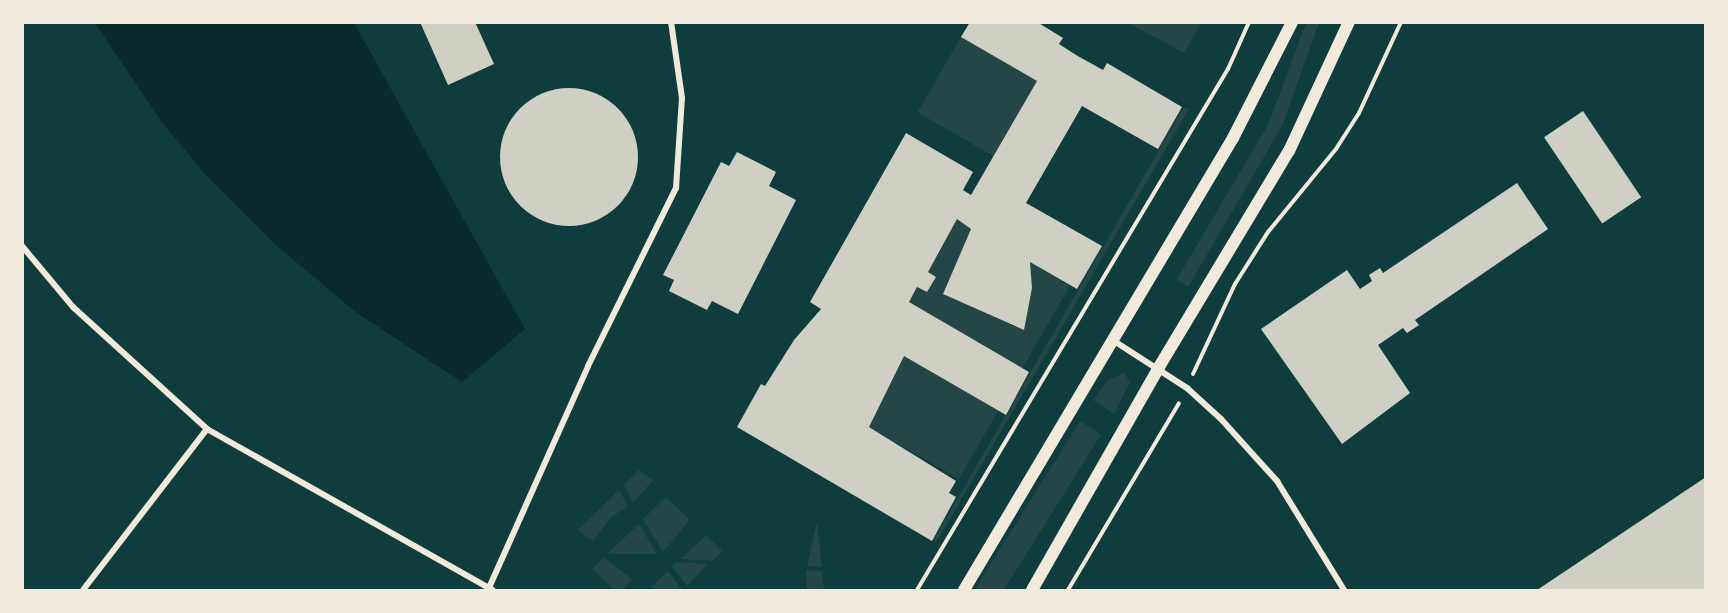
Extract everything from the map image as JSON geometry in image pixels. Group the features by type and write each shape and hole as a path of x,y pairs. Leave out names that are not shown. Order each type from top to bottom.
{"main road":[{"path":"964,591 1233,138 1292,22"},
{"path":"1032,591 1159,367 1289,151 1349,22"}],"street":[{"path":"22,246 73,307 207,429 490,590 588,366 676,188 682,98 671,22"},
{"path":"1114,341 1159,367 1187,388 1277,481 1344,591"},
{"path":"83,591 207,429"}],"path":[{"path":"917,591 1222,79 1249,22"},
{"path":"1068,591 1187,388 1235,284 1268,232 1336,149 1359,113 1401,22"}],"shaded area":[{"path":"95,23 354,23 525,329 462,382 357,313 276,245 205,174 161,121"},
{"path":"1129,23 1201,23 1184,53"},
{"path":"1306,23 1319,23 1282,126 1188,287 1177,279 1268,125"},
{"path":"961,37 1037,81 994,156 918,112"},
{"path":"1184,107 1189,109 936,543 933,541"},
{"path":"957,219 971,229 943,294 1023,330 1032,288 1030,262 1070,286 1022,369 909,302 917,288 927,292 936,277 928,272"},
{"path":"904,356 998,410 959,479 864,424"},
{"path":"1124,373 1130,382 1114,414 1093,400 1108,380"},
{"path":"1080,421 1101,434 1004,590 981,590 976,587"},
{"path":"639,470 653,480 633,503 624,485"},
{"path":"619,490 628,506 610,518 593,541 578,530"},
{"path":"666,497 690,520 663,552 643,519"},
{"path":"817,522 822,567 807,566"},
{"path":"639,524 657,554 607,554"},
{"path":"706,535 722,551 713,561 681,559"},
{"path":"604,558 632,579 623,590 614,590 592,569"},
{"path":"676,562 708,564 687,586 672,566"},
{"path":"806,570 822,571 824,590 807,590"},
{"path":"668,571 682,590 655,590 651,587"}],"building":[{"path":"420,22 475,22 494,64 448,85"},
{"path":"970,22 1037,22 1063,38 1059,44 1076,55 1103,70 1107,63 1182,107 1158,149 1082,106 1026,203 1102,246 1077,289 1030,262 1032,288 1024,330 943,294 971,229 957,219 928,272 936,277 927,292 917,287 909,302 1029,372 1006,415 904,356 869,427 956,481 949,493 956,497 932,541 737,427 761,384 765,386 794,340 821,309 810,302 906,133 973,172 963,190 971,195 1037,81 961,37"},
{"path":"569,88 595,94 618,108 632,131 638,157 632,183 618,206 595,220 569,226 543,220 520,206 506,183 500,157 506,131 520,108 543,94"},
{"path":"1583,111 1641,197 1602,224 1544,137"},
{"path":"737,152 776,172 769,186 796,200 738,314 712,301 707,310 669,291 674,280 663,275 721,162 729,166"},
{"path":"1517,183 1548,229 1415,320 1419,325 1407,333 1403,328 1378,345 1410,393 1342,444 1261,329 1347,270 1360,289 1372,281 1369,275 1380,268 1383,273"},
{"path":"1706,477 1706,590 1537,590"}]}
